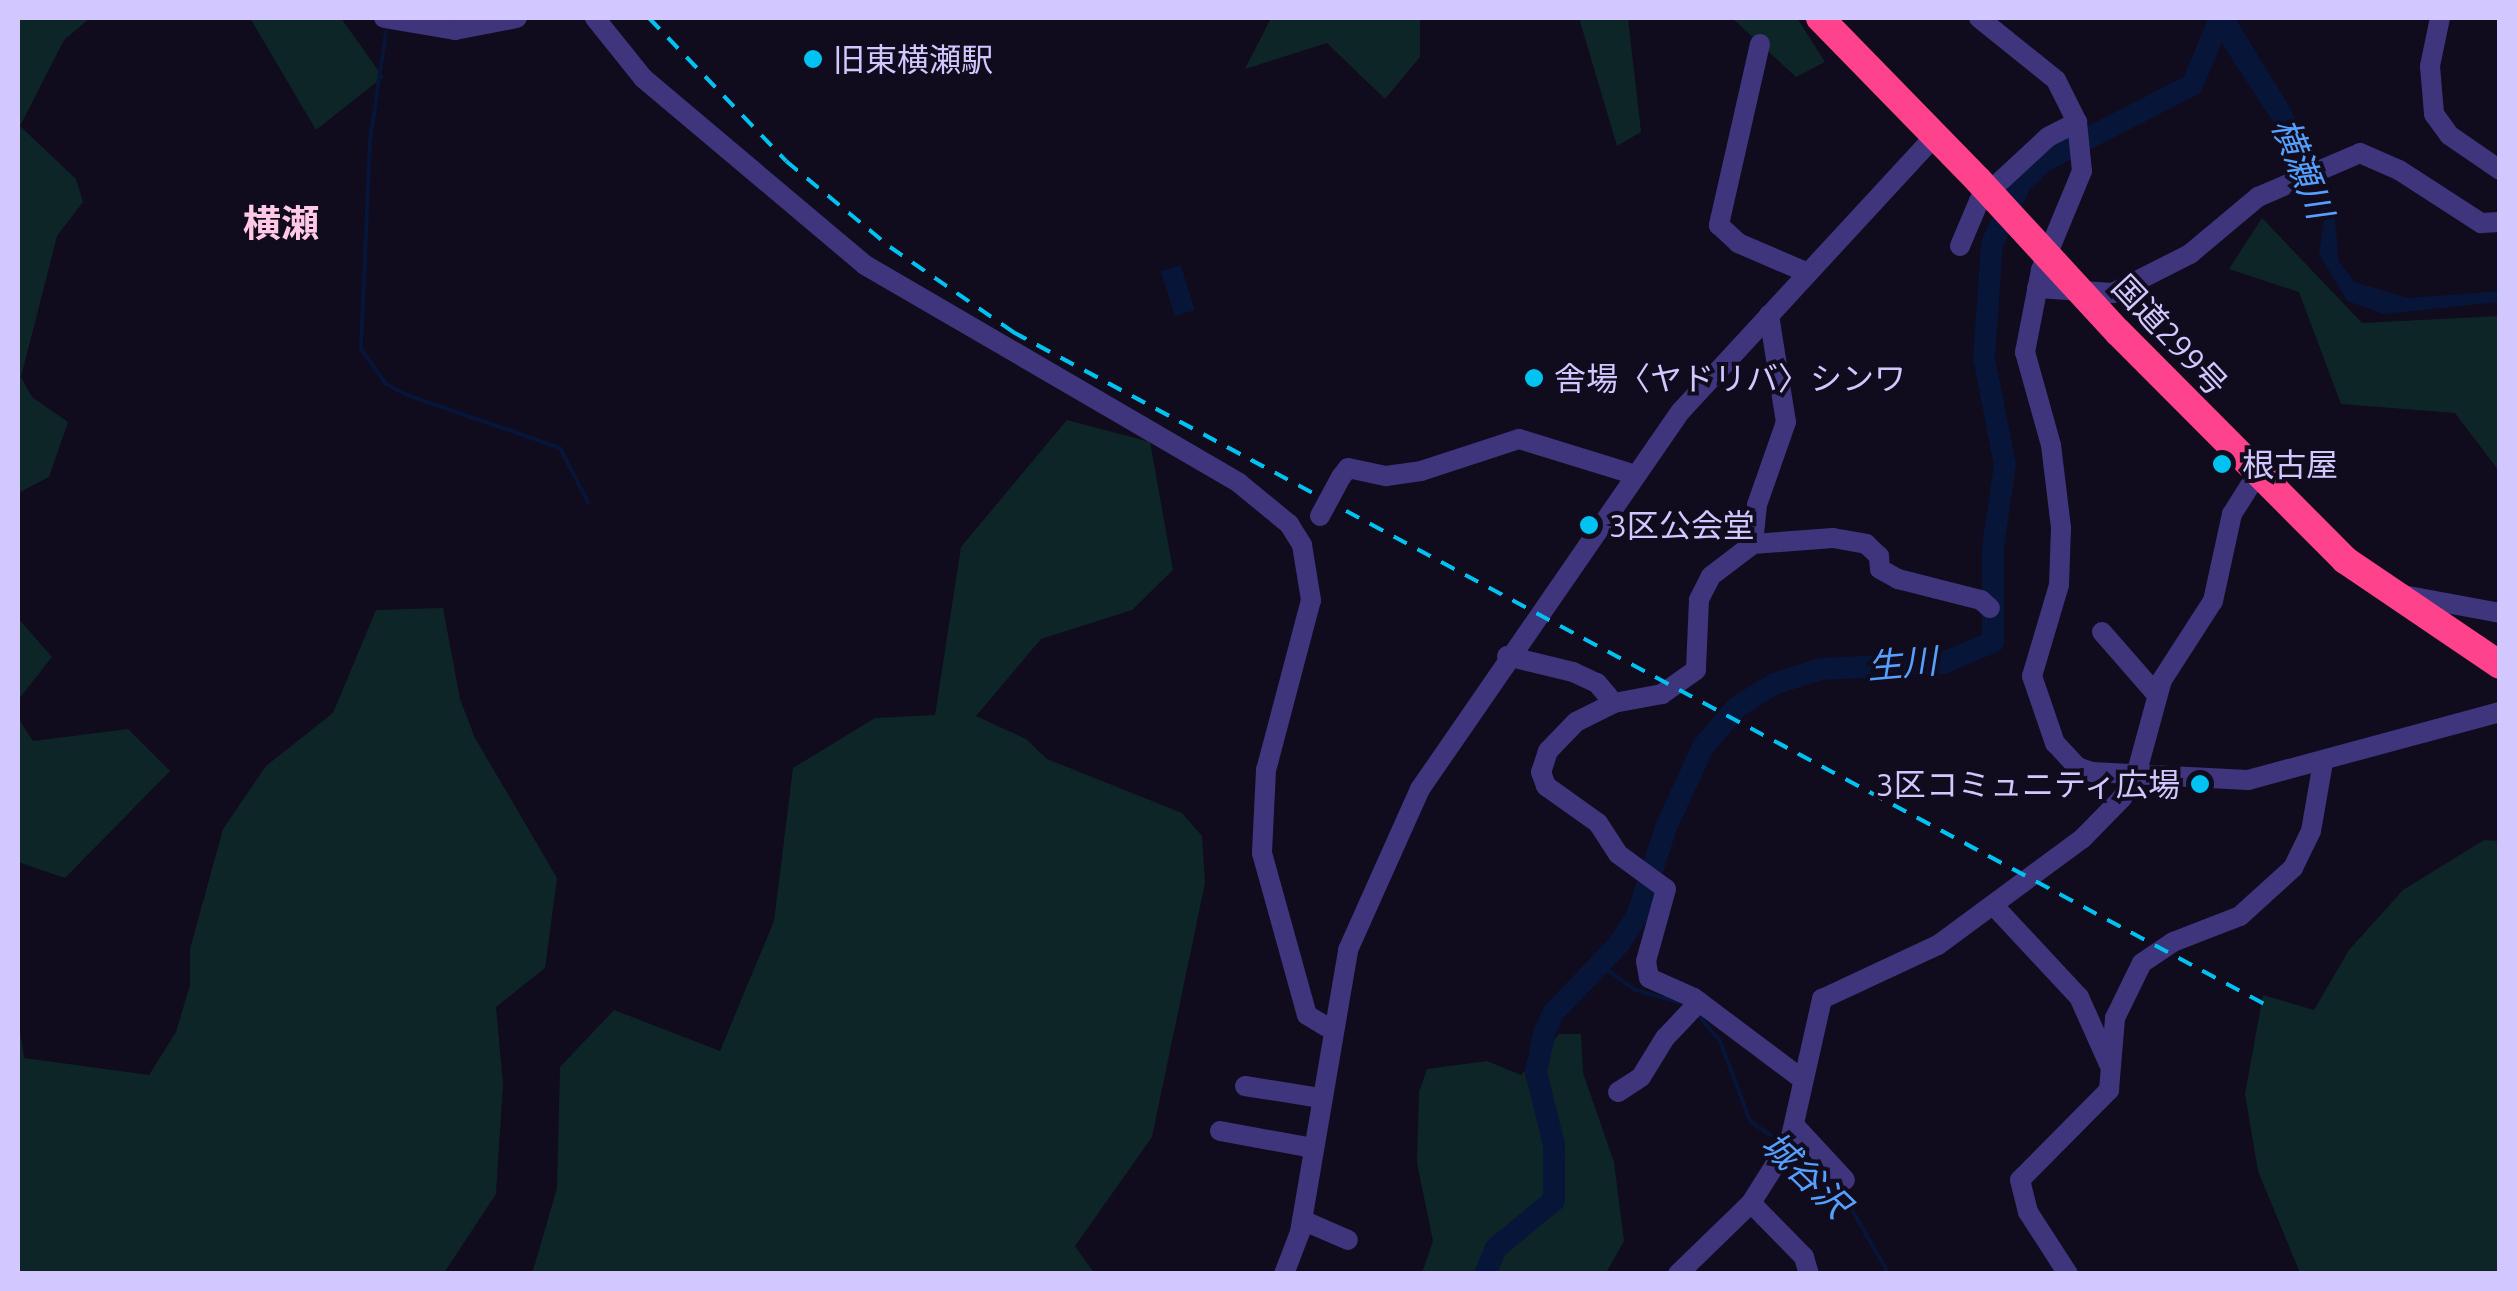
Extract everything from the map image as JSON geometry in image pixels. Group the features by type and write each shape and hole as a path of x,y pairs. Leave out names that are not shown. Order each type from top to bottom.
{"highway":[{"name":"国道299号","path":"1820,18 2256,476 2384,591 2500,665"}],"street":[{"path":"384,18 455,30 517,18"},
{"path":"595,18 655,88 866,265 1260,496 1302,545 1311,600 1260,822 1262,853 1307,1015 1332,1030"},
{"path":"1980,18 2056,80 2078,128 2082,171 2037,288 2025,352 2050,445 2062,564 2036,653 2035,697 2055,744 2077,768 2248,780 2500,712"},
{"path":"2440,18 2430,66 2434,114 2449,135 2500,170"},
{"path":"1760,44 1719,225 1738,244 1808,273"},
{"path":"1960,246 1979,201 2048,137 2078,128"},
{"path":"1284,1274 1302,1220 1332,1030 1362,909 1420,789 1507,656 1695,394 1936,136"},
{"path":"2037,288 2078,296 2113,293 2190,254 2258,197 2325,163 2360,153 2481,223 2500,222"},
{"path":"1753,544 1756,505 1786,422 1770,315"},
{"path":"1302,545 1348,468 1386,476 1420,471 1518,439 1634,474"},
{"path":"1678,1274 1751,1202 1789,1141 1822,999 1938,946 2106,820 2136,774 2157,695 2213,601 2232,514 2256,476"},
{"path":"1802,1079 1698,1003 1646,971 1668,897 1660,884 1629,862 1598,823 1546,786 1541,772 1548,751 1576,722 1614,703 1662,694 1696,670 1702,590 1720,566 1753,544 1833,538 1866,544 1879,556 1880,568 1898,580 1981,600 1990,608"},
{"path":"2384,591 2500,613"},
{"path":"2102,632 2157,695"},
{"path":"1507,656 1573,672 1597,683 1614,703"},
{"path":"2068,1274 2018,1186 2024,1172 2103,1100 2112,1082 2115,1018 2142,963 2173,942 2240,916 2292,868 2311,831 2323,762"},
{"path":"1994,907 2079,997 2110,1066"},
{"path":"1618,1092 1641,1077 1673,1028 1698,1003"},
{"path":"1244,1086 1321,1098"},
{"path":"1220,1130 1313,1148"},
{"path":"1789,1141 1845,1180"},
{"path":"1751,1202 1804,1257 1810,1274"},
{"path":"1302,1220 1348,1240"}],"green space":[{"path":"18,18 90,18 64,40 20,126 76,179 83,202 57,236 21,377 32,397 68,422 49,477 18,493"},
{"path":"250,18 341,18 383,77 316,130"},
{"path":"1271,18 1420,18 1420,57 1385,99 1327,43 1245,69"},
{"path":"1579,18 1628,18 1641,132 1617,146"},
{"path":"1732,18 1797,18 1825,62 1796,77"},
{"path":"2262,218 2362,323 2499,316 2499,471 2455,413 2341,404 2299,292 2229,269"},
{"path":"1067,420 1150,442 1173,570 1132,610 1041,639 976,716 1026,739 1047,759 1182,813 1202,836 1205,883 1152,1137 1075,1246 1094,1273 532,1274 557,1188 560,1067 614,1010 720,1051 774,921 793,768 875,718 935,715 961,547"},
{"path":"443,608 460,699 475,738 557,878 545,968 496,1007 503,1084 496,1194 444,1273 18,1273 18,1016 24,1058 149,1075 176,1032 190,985 190,949 223,829 266,766 333,713 376,610"},
{"path":"18,618 52,657 18,700"},
{"path":"18,718 33,741 128,729 170,771 65,878 18,862"},
{"path":"2484,840 2500,841 2499,1273 2300,1273 2258,1171 2245,1094 2263,995 2314,1010 2349,950 2403,890"},
{"path":"1559,1034 1581,1034 1583,1073 1614,1162 1624,1241 1606,1273 1422,1273 1433,1241 1417,1163 1419,1092 1427,1069 1487,1061 1521,1075"}],"water":[{"name":"横瀬川","path":"2205,18 2235,18 2289,106 2333,198 2339,262 2355,282 2408,298 2499,291 2499,302 2384,314 2347,301 2319,254 2325,215 2289,146"},
{"path":"1181,265 1195,310 1175,316 1161,271"}],"waterway":[{"name":"生川","path":"1485,1274 1496,1248 1554,1200 1554,1145 1536,1072 1544,1033 1554,1012 1619,944 1637,916 1667,825 1703,747 1737,707 1774,684 1821,669 1943,663 1993,642 1993,547 2005,465 1984,358 1992,244 2020,184 2044,161 2192,85 2220,19"},
{"path":"386,32 370,141 361,349 386,384 407,395 560,448 588,502"},
{"name":"城谷沢","path":"1598,963 1635,990 1682,1003"},
{"name":"城谷沢","path":"1698,1015 1720,1041 1750,1121 1779,1141"},
{"name":"城谷沢","path":"1791,1150 1852,1210 1889,1274"}],"railway":[{"path":"649,18 786,161 890,247 1013,332 2266,1005"}],"place":[{"name":"旧東横瀬駅","path":"813,59"},
{"name":"舎場〈ヤドリバ〉シンワ","path":"1534,378"},
{"name":"根古屋","path":"2222,464"},
{"name":"3区公会堂","path":"1589,525"},
{"name":"3区コミュニティ広場","path":"2200,784"}],"district":[{"name":"横瀬","path":"281,224"}]}
